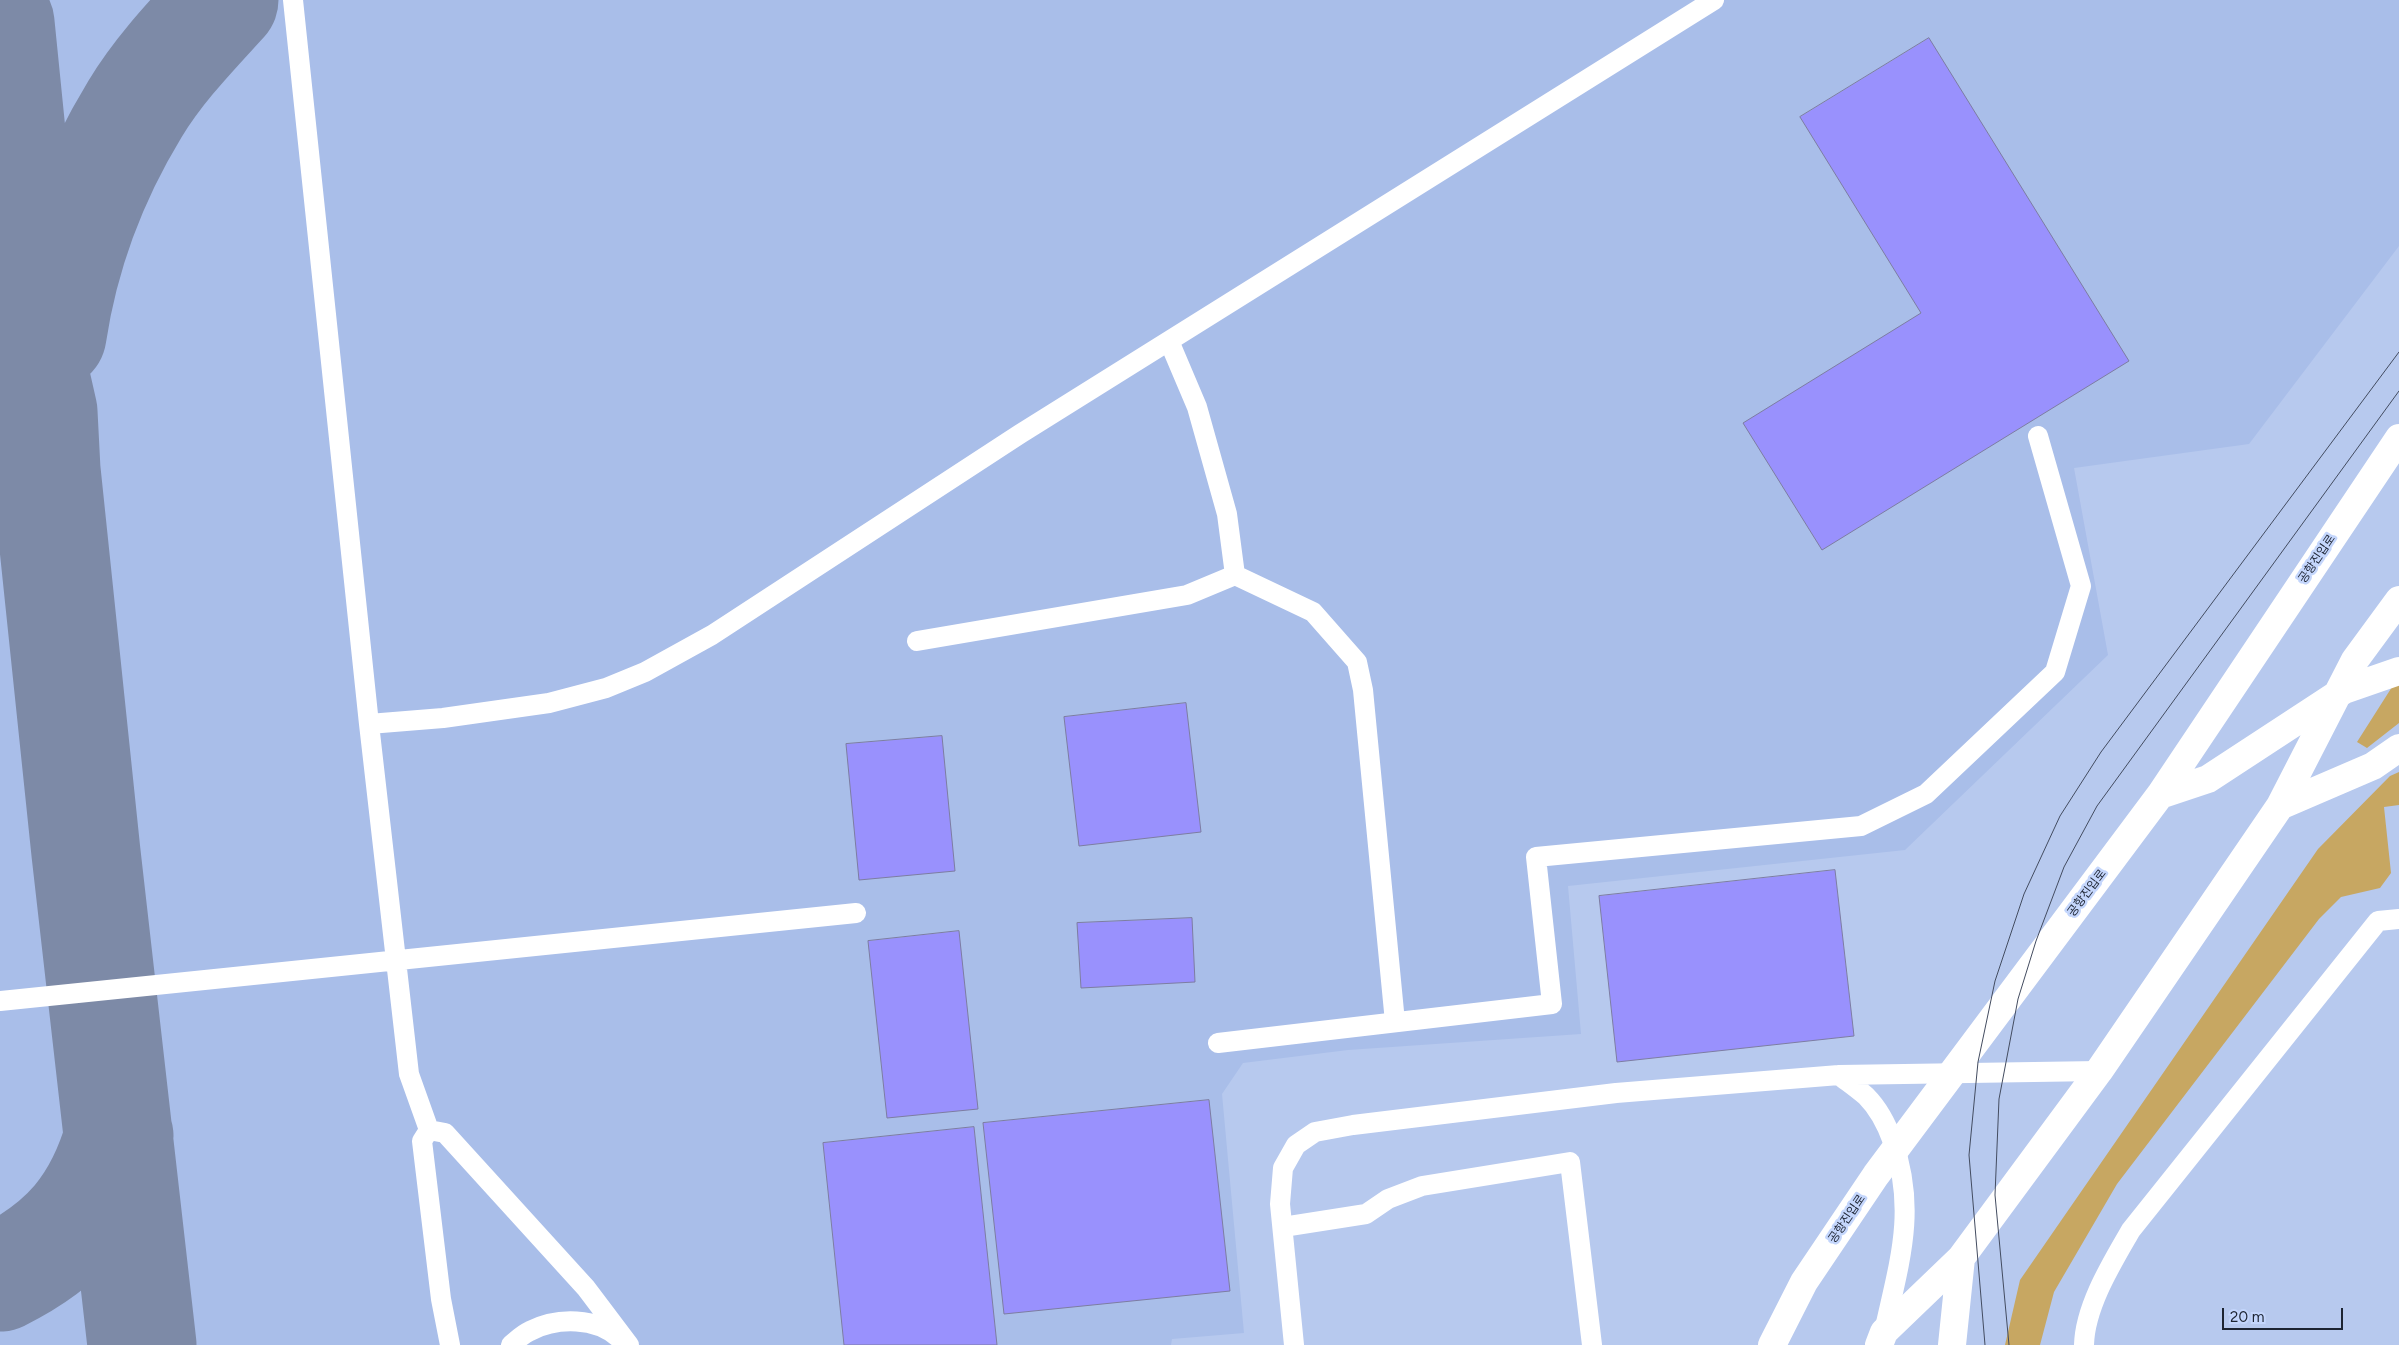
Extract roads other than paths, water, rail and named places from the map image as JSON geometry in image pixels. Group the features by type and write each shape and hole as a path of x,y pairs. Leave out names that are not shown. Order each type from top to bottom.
{"main road":[{"name":"공항진입로","path":"1772,1345 1804,1282 1876,1175 2160,795 2399,438"},
{"path":"1882,1338 1961,1258 2100,1071 2280,806 2355,660 2399,600"},
{"path":"2160,795 2208,779 2344,690 2399,671"},
{"path":"2280,806 2374,766 2399,748"},
{"path":"1952,1345 1961,1258"}],"lane":[{"path":"293,0 369,724 409,1074 429,1130"},
{"path":"369,724 442,718 549,703 606,688 645,672 712,635 1020,434 1714,0"},
{"path":"1169,341 1197,407 1226,514 1235,575"},
{"path":"1218,1043 1552,1004 1536,857 1861,826 1926,794 2055,672 2081,586 2038,436"},
{"path":"917,641 1187,595 1235,575 1313,612 1357,662 1363,690 1395,1022"},
{"path":"0,1001 856,913"},
{"path":"2084,1345 2084,1332 2104,1277 2131,1230 2378,921 2399,919"},
{"path":"1294,1345 1280,1204 1283,1168 1296,1145 1315,1132 1550,1100 1839,1075 2100,1071"},
{"path":"1839,1075 1867,1097 1886,1122 1902,1169 1906,1211 1901,1255 1882,1338"},
{"path":"429,1130 422,1141 441,1299 450,1345"},
{"path":"429,1130 445,1133 586,1288 628,1345"},
{"path":"1283,1228 1366,1214 1388,1199 1422,1186 1570,1162 1592,1345"},
{"path":"511,1345 529,1331 557,1322 586,1322 613,1332 628,1345"}],"tram line":[{"path":"1985,1345 1969,1155 1978,1062 1995,981 2024,894 2060,816 2101,752 2399,352"},
{"path":"2009,1345 1995,1195 1999,1099 2018,999 2036,941 2064,867 2097,806 2399,391"}]}
